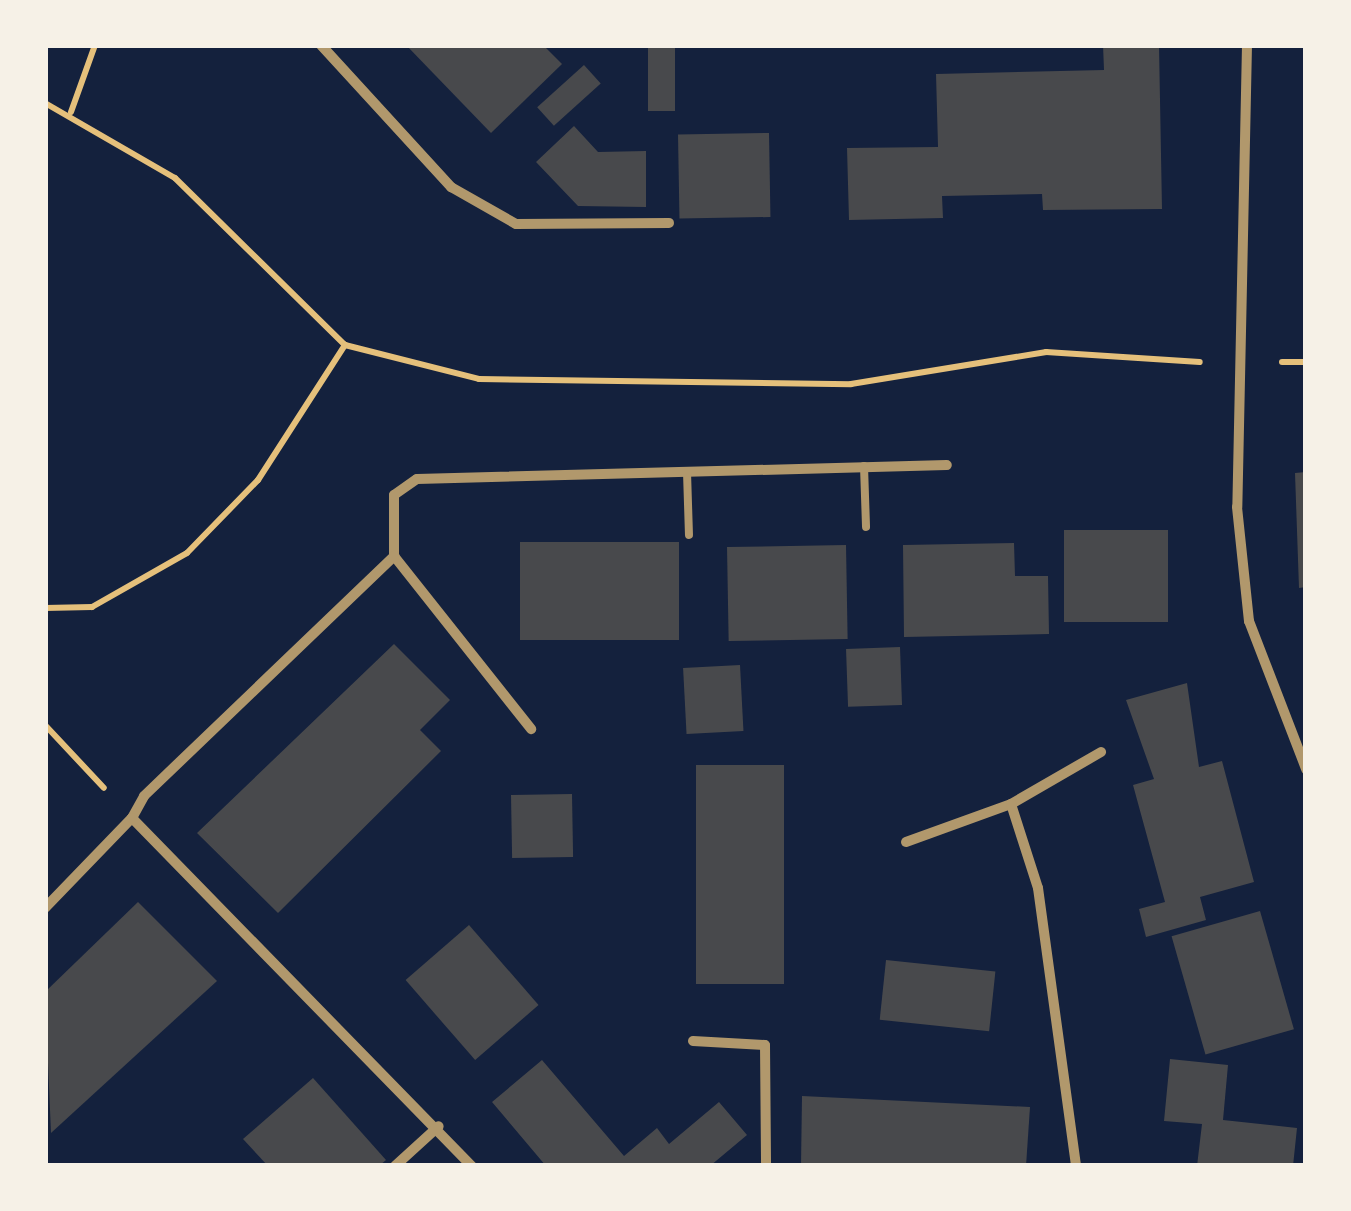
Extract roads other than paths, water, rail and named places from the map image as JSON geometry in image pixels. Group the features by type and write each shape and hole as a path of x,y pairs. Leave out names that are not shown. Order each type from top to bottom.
{"street":[{"path":"321,45 451,187 516,224 669,223"},
{"path":"1247,45 1236,364 1249,621 1306,769"},
{"path":"531,730 394,556 394,495 417,479 947,466"},
{"path":"45,908 132,818 144,796 394,556"},
{"path":"906,842 1011,804 1101,752"},
{"path":"1011,804 1038,888 1076,1166"},
{"path":"132,818 439,1126 472,1166"},
{"path":"693,1041 764,1045 766,1166"},
{"path":"394,1166 439,1126"}],"lane":[{"path":"864,466 866,526"},
{"path":"687,472 688,534"}]}
